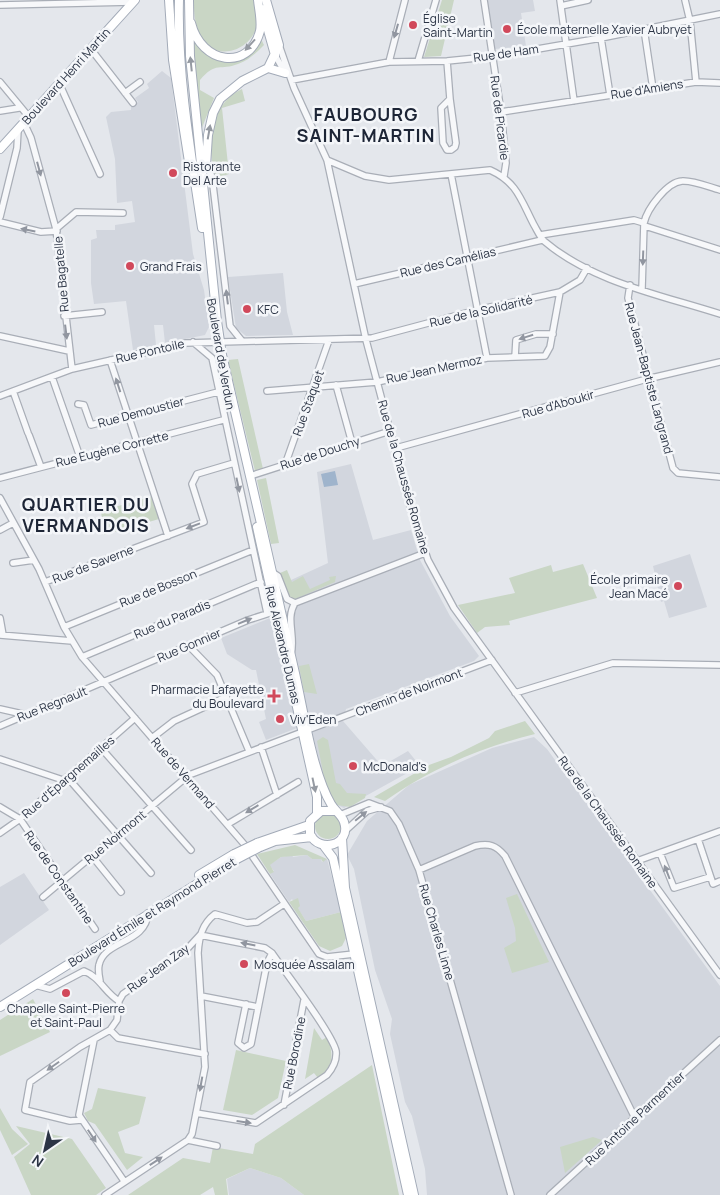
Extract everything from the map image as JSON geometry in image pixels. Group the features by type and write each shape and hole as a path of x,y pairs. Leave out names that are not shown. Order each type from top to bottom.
{"main road":[{"path":"169,0 174,60 186,153 195,183"},
{"path":"179,0 178,32 195,183"},
{"path":"189,0 191,68 218,342"},
{"path":"189,13 195,34 205,49 220,58 234,57 246,51 258,36 260,30 258,0"},
{"name":"Rue de la Chaussée Romaine","path":"258,0 275,55"},
{"name":"Rue de la Chaussée Romaine","path":"266,0 279,45"},
{"name":"Boulevard Henri Martin","path":"0,149 133,1"},
{"path":"205,198 210,126 220,99 242,81 268,68 279,45"},
{"path":"268,68 285,73"},
{"name":"Boulevard de Verdun","path":"195,183 218,342 248,476"},
{"path":"248,476 291,655 305,731 326,794 344,822 345,888 357,954 408,1195"},
{"name":"Rue Alexandre Dumas","path":"248,476 276,611 305,731 316,797 316,813"},
{"path":"337,813 325,810 316,813 309,825 312,837 324,846 333,858 377,1027 414,1195"},
{"name":"Boulevard Émile et Raymond Pierret","path":"0,1001 235,857 309,825"},
{"path":"324,846 334,845 343,835"},
{"name":"Boulevard Émile et Raymond Pierret","path":"259,845 292,838 312,837"},
{"name":"Boulevard Émile et Raymond Pierret","path":"0,1007 235,857"}],"street":[{"path":"389,62 405,0"},
{"path":"418,61 436,0"},
{"name":"Rue de Picardie","path":"484,0 501,112 506,163 504,176"},
{"path":"574,101 560,3 588,0"},
{"path":"685,0 690,21 696,82"},
{"path":"0,5 133,1"},
{"name":"Rue de Ham","path":"292,80 389,62 447,61 492,56 600,38 720,14"},
{"path":"644,29 653,89"},
{"path":"600,38 610,95"},
{"name":"Rue de la Chaussée Romaine","path":"279,45 327,160 366,340 390,431 425,553 440,585 515,693 720,974"},
{"path":"90,48 133,103"},
{"name":"Rue de la Chaussée Romaine","path":"275,55 285,73 292,80"},
{"path":"447,61 456,143 456,147 447,150 443,144 441,108 450,99"},
{"path":"0,82 16,99 26,120"},
{"path":"126,93 140,82"},
{"name":"Rue d'Amiens","path":"501,112 696,82 720,83"},
{"path":"59,83 100,174"},
{"path":"0,111 19,108"},
{"name":"Rue Bagatelle","path":"26,120 57,230 64,316 72,370"},
{"path":"0,217 17,148 18,130"},
{"path":"327,160 365,176 389,180 490,170 504,176 512,183 541,237 587,268 630,285 720,314"},
{"name":"Boulevard de Verdun","path":"206,164 212,177 230,326 242,342"},
{"path":"451,174 487,358"},
{"path":"642,289 646,212 676,182 683,180 720,190"},
{"path":"0,222 41,232 57,230 76,212 123,213"},
{"name":"Rue des Camélias","path":"354,284 466,258 541,237 634,220 720,250"},
{"name":"Rue de la Solidarité","path":"366,340 477,310 560,292 580,280 587,268"},
{"name":"Rue Jean-Baptiste Langrand","path":"630,285 628,298 675,471 720,477"},
{"name":"Rue Jean Mermoz","path":"267,391 377,382 487,358 545,356 548,353 553,334 560,292"},
{"path":"64,316 102,312"},
{"path":"515,357 516,340 536,334 553,334"},
{"path":"0,336 69,351"},
{"name":"Rue Staquet","path":"285,464 314,387 329,340"},
{"name":"Rue Pontoile","path":"0,396 72,370 194,342 366,340"},
{"name":"Rue Alexandre Dumas","path":"194,342 212,358 223,420 267,612"},
{"path":"110,360 168,536"},
{"name":"Rue d'Aboukir","path":"396,448 649,378 720,362"},
{"path":"52,377 80,456"},
{"path":"336,385 352,443"},
{"path":"13,391 41,467"},
{"name":"Rue Demoustier","path":"78,404 84,405 91,425 218,392"},
{"name":"Rue Eugène Corrette","path":"0,478 223,420"},
{"name":"Rue de Douchy","path":"248,476 390,431"},
{"name":"Rue de Saverne","path":"45,582 204,522 192,484 197,474 234,463"},
{"name":"Rue de Vermand","path":"0,498 45,582 64,627 82,657 228,824 319,954 327,957 357,954"},
{"path":"0,530 13,523"},
{"name":"Rue de Bosson","path":"64,627 253,550"},
{"path":"272,572 278,576 287,599 295,603 425,553"},
{"path":"13,563 34,560"},
{"name":"Rue du Paradis","path":"82,657 261,582"},
{"path":"291,655 294,645 290,618 295,603"},
{"name":"Rue Gonnier","path":"104,683 188,645 267,612 276,611"},
{"path":"0,618 2,635 72,641"},
{"path":"188,645 217,675 249,751"},
{"name":"Chemin de Noirmont","path":"187,777 249,751 492,660"},
{"path":"515,693 613,663 720,665"},
{"name":"Rue Regnault","path":"0,726 104,683"},
{"path":"152,738 174,721 226,697"},
{"path":"0,709 27,714"},
{"name":"Rue d'Épargnemailles","path":"0,833 20,819 135,718"},
{"path":"261,747 277,795"},
{"path":"101,748 191,850"},
{"path":"0,759 65,778 151,873"},
{"name":"Rue Noirmont","path":"43,898 187,777"},
{"path":"228,824 298,782"},
{"path":"337,813 369,803 390,810 397,820 420,870"},
{"name":"Rue de Constantine","path":"0,807 20,819 95,929"},
{"path":"343,835 367,811 381,807"},
{"path":"637,861 720,831"},
{"path":"698,840 713,884 720,881"},
{"name":"Rue Charles Linne","path":"511,1195 420,870 475,846 484,844 497,846 505,856 635,1118"},
{"path":"660,853 674,888 710,876"},
{"path":"92,856 120,892"},
{"name":"Rue Jean Zay","path":"110,1030 117,1020 119,1001 128,989 188,948 200,935 207,920 215,914 247,924 257,922 284,904"},
{"path":"100,981 98,965 101,959 142,930 146,925 148,913"},
{"path":"105,1195 188,1140 192,1134 205,1054 198,953 200,935 265,948 272,953 333,1044 336,1059 327,1075 256,1123 196,1113"},
{"path":"246,1004 238,1043 244,1048 251,1044 267,963 272,953"},
{"path":"35,985 50,988 78,972 84,971 100,981 108,993 119,1001"},
{"path":"202,996 258,1007"},
{"name":"Rue Borodine","path":"284,1104 304,1000"},
{"path":"82,1120 70,1121 28,1112 24,1107 30,1082 80,1046 110,1030 118,1038 205,1054"},
{"path":"94,1040 79,1110 82,1120 124,1182"},
{"name":"Rue Antoine Parmentier","path":"550,1195 720,1040"},
{"path":"188,1140 217,1146"}],"shaded area":[{"name":"École maternelle Xavier Aubryet","path":"487,0 533,0 535,11 521,13 526,46 495,49"},
{"path":"162,71 171,78 193,254 204,290 209,327 205,335 165,343 163,325 154,325 156,345 133,350 126,301 94,304 91,283 91,240 97,238 96,230 115,230 115,225 135,222 132,201 117,203 115,159 106,117 111,112 131,110 131,107 138,102 135,98 149,88 147,84"},
{"path":"283,273 287,312 293,335 246,336 236,328 228,277"},
{"path":"351,464 373,540 411,530 420,560 450,616 479,656 474,661 346,709 343,721 382,766 408,751 420,766 344,808 333,803 328,797 310,723 266,740 259,722 266,719 256,670 252,670 227,654 221,638 295,608 291,580 328,563 317,472"},
{"name":"École primaire Jean Macé","path":"690,554 707,607 669,618 664,601 661,602 653,566"},
{"path":"534,737 547,749 720,986 720,1195 427,1195 425,1169 412,1116 405,1102 390,1034 392,1019 375,970 354,869 347,855 367,821 409,785 492,748"},
{"path":"292,855 293,857 307,855 312,859 321,859 322,862 327,859 341,912 306,921 292,899 289,902 270,874 274,871 269,865 281,857"},
{"path":"24,873 49,910 0,945 0,887"},
{"path":"250,1168 281,1178 304,1195 229,1195 227,1179"}],"green space":[{"path":"194,0 253,0 258,18 254,33 245,44 232,51 218,51 206,43 197,27"},
{"path":"442,0 454,0 441,56 424,57"},
{"path":"193,37 208,55 226,62 236,61 245,57 261,39 264,45 246,60 232,66 214,68 200,80 200,90 214,98 201,130"},
{"path":"242,89 245,101 222,108 229,174 214,179 211,154 213,128 223,105 231,96"},
{"path":"238,359 263,469 255,471 228,360"},
{"path":"266,478 279,543 271,544 257,480"},
{"path":"153,496 159,519 104,535 101,511"},
{"path":"583,564 597,598 509,621 510,625 485,627 477,633 458,605 515,593 509,578 551,565 553,572"},
{"path":"287,570 292,582 303,576 310,589 330,580 329,577 336,576 335,582 293,600 289,598 280,573"},
{"path":"309,664 317,694 304,692 299,666"},
{"path":"525,721 535,734 496,745 457,760 402,789 385,801 374,797 429,765 451,757 489,738 495,731"},
{"path":"323,737 328,740 336,783 340,784 347,793 366,794 365,798 350,807 337,805 326,788 317,741"},
{"path":"328,813 337,817 341,826 337,835 328,839 319,835 315,826 319,817"},
{"path":"295,845 327,859 323,862 321,859 312,859 307,855 281,857 270,865 274,872 270,874 257,854"},
{"path":"517,894 549,962 512,973 504,948 516,941 515,928 506,898"},
{"path":"298,898 300,906 298,908 306,921 341,912 346,938 342,946 330,951 319,946 289,902"},
{"path":"33,999 50,1032 0,1056 0,1020"},
{"path":"314,1028 322,1040 327,1037 331,1049 331,1059 327,1069 318,1078 314,1073 305,1079"},
{"path":"236,1050 286,1061 278,1098 252,1115 223,1110"},
{"path":"372,1065 399,1195 304,1195 281,1178 250,1168 226,1179 228,1195 215,1195 213,1187 200,1195 128,1195 183,1158 210,1163 213,1147 253,1154 255,1144"},
{"path":"98,1088 146,1097 139,1124 118,1132 125,1153 143,1157 127,1170 95,1124 88,1121 84,1113 92,1109"},
{"path":"0,1108 12,1129 28,1144 12,1155 0,1130"},
{"path":"16,1126 72,1139 106,1188 96,1195 31,1195 14,1157 30,1144"},
{"path":"593,1137 602,1140 565,1173 560,1147"}],"water":[{"path":"335,471 338,485 324,487 321,474"}],"place":[{"name":"Église Saint-Martin","path":"413,25"},
{"name":"École maternelle Xavier Aubryet","path":"507,29"},
{"name":"Ristorante Del Arte","path":"173,173"},
{"name":"Grand Frais","path":"130,266"},
{"name":"KFC","path":"247,309"},
{"name":"École primaire Jean Macé","path":"678,586"},
{"name":"Pharmacie Lafayette du Boulevard","path":"274,696"},
{"name":"Viv'Eden","path":"280,719"},
{"name":"McDonald's","path":"353,766"},
{"name":"Mosquée Assalam","path":"244,964"},
{"name":"Chapelle Saint-Pierre et Saint-Paul","path":"66,993"}],"district":[{"name":"FAUBOURG SAINT-MARTIN","path":"366,124"},
{"name":"QUARTIER DU VERMANDOIS","path":"86,514"}]}
